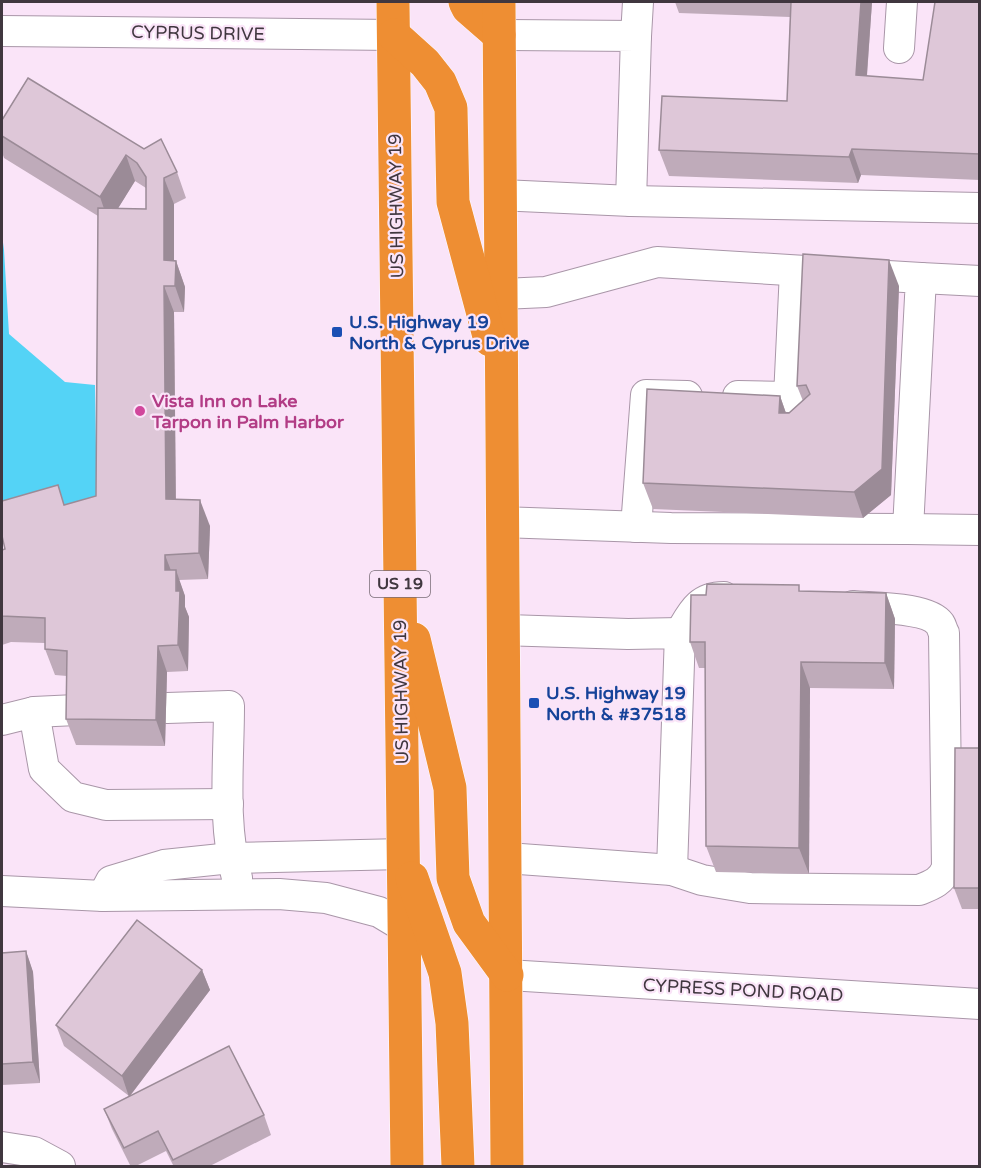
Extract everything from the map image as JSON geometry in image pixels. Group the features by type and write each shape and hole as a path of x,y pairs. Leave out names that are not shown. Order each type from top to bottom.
{"highway":[{"name":"US HIGHWAY 19","path":"393,2 407,1167"},
{"path":"465,2 468,8 500,35"},
{"path":"499,2 507,1167"},
{"path":"394,35 425,63 440,82 451,108 453,202 502,386"},
{"path":"400,579 450,788 453,878 469,923 507,975"},
{"path":"403,854 446,973 452,1023 458,1167"}],"street":[{"path":"631,201 638,2"},
{"path":"899,48 902,2"},
{"name":"CYPRUS DRIVE","path":"2,31 394,35"},
{"path":"500,35 636,36"},
{"path":"500,195 631,201 980,208"},
{"path":"501,294 546,292 657,262 980,281"},
{"path":"636,527 646,395 789,397 795,271"},
{"path":"908,529 921,278"},
{"path":"503,522 636,527 980,530"},
{"path":"672,870 680,633 695,607 715,597 754,598"},
{"path":"506,858 672,870 702,880 750,888 919,890 936,884 943,877 947,868 944,633 940,623 913,611 822,603"},
{"path":"504,630 628,634 680,633"},
{"path":"166,708 229,706 228,804 231,858 241,895"},
{"path":"2,720 34,712 76,710"},
{"path":"34,712 44,770 73,797 106,805 228,804"},
{"path":"103,896 111,881 164,865 231,858 403,854"},
{"path":"2,891 103,896 279,894 326,898 380,912 404,927"},
{"name":"CYPRESS POND ROAD","path":"507,975 980,1004"},
{"path":"2,1147 34,1152 60,1167"}],"water":[{"path":"2,235 9,334 65,382 95,385 97,508 2,506"}],"building":[{"path":"791,2 861,2 856,75 923,80 935,2 980,2 980,154 852,149 849,157 659,150 662,96 787,101"},
{"name":"Vista Inn on Lake Tarpon in Palm Harbor","path":"28,78 144,149 161,139 177,172 164,178 164,260 176,261 175,286 164,286 166,499 200,500 199,553 165,555 165,570 176,570 176,591 180,591 178,645 158,646 156,720 66,719 67,651 45,649 45,618 2,616 2,550 5,549 2,536 2,501 58,485 64,505 96,496 98,208 146,209 146,177 137,163 126,155 100,197 2,136 2,120"},
{"path":"803,254 889,260 882,469 854,492 643,483 647,389 780,396 779,413 789,413 810,394 806,385 797,386"},
{"path":"707,584 799,585 799,591 886,593 885,663 801,662 799,848 706,846 705,642 690,642 691,595 706,595"},
{"path":"955,748 980,748 980,888 954,888"},
{"path":"137,920 202,970 122,1076 56,1025"},
{"path":"26,951 33,1062 2,1064 2,953"},
{"path":"229,1046 264,1115 173,1160 158,1131 124,1148 104,1109"}],"place":[{"name":"U.S. Highway 19 North & Cyprus Drive","path":"337,332"},
{"name":"Vista Inn on Lake Tarpon in Palm Harbor","path":"140,411"},
{"name":"U.S. Highway 19 North & #37518","path":"534,703"}]}
